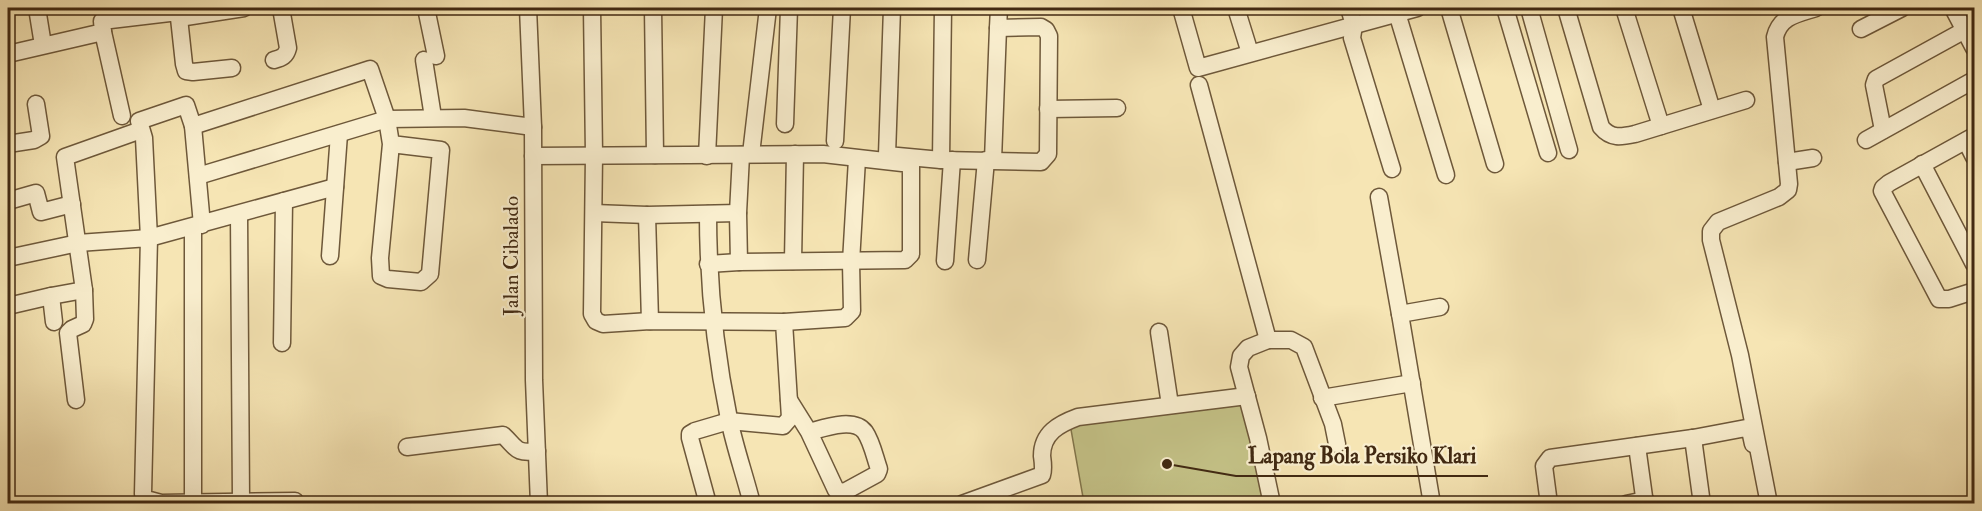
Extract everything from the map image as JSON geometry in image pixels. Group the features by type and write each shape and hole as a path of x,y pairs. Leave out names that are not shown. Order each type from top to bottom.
{"street":[{"path":"37,8 43,45"},
{"path":"8,54 43,45 102,20 244,8"},
{"path":"274,60 286,54 288,48 281,8"},
{"path":"426,8 433,117"},
{"name":"Jalan Cibalado","path":"528,8 533,127 530,452 539,504"},
{"path":"592,8 594,154 592,314 596,321 603,324 650,321 784,322 849,316 852,311 851,262 857,159"},
{"path":"653,8 656,155"},
{"path":"707,156 714,8"},
{"path":"739,262 738,213 768,8"},
{"path":"785,124 789,8"},
{"path":"836,141 842,8"},
{"path":"892,8 887,155 946,160 1041,162 1046,158 1048,154 1049,36 1041,27 998,28"},
{"path":"943,8 945,261"},
{"path":"977,261 989,160 999,8"},
{"path":"1181,8 1198,68 1417,8"},
{"path":"1236,8 1250,53"},
{"path":"1349,8 1354,25 1352,38 1392,169"},
{"path":"1449,8 1495,164"},
{"path":"1505,8 1548,153"},
{"path":"1529,8 1569,150"},
{"path":"1566,8 1601,127 1606,134 1619,137 1746,100"},
{"path":"1624,8 1661,126"},
{"path":"1681,8 1712,111"},
{"path":"1762,504 1740,356 1711,240 1712,231 1718,222 1785,194 1789,184 1775,37 1780,23 1787,18 1816,8"},
{"path":"1861,29 1902,8"},
{"path":"1953,8 1974,48"},
{"path":"178,12 186,71 232,68"},
{"path":"1397,13 1446,175"},
{"path":"102,20 122,116"},
{"path":"1883,130 1874,85 1876,79 1965,30"},
{"path":"193,126 370,69 387,119 391,144 380,258 381,276 388,279 420,282 430,274 441,150 391,144"},
{"path":"1866,140 1974,80"},
{"path":"1199,84 1268,340"},
{"path":"8,144 28,142 41,136 36,104"},
{"path":"193,502 198,176 193,126 186,105 139,121 144,138 149,238 143,494 146,499 161,503 295,501"},
{"path":"1048,109 1117,108"},
{"path":"198,176 387,119 464,118 533,127"},
{"path":"76,400 68,333 83,324 85,319 84,290 65,157 141,130"},
{"path":"330,256 339,134"},
{"path":"1974,157 1970,138 1885,185 1882,191 1939,299 1949,299 1974,291"},
{"path":"794,261 795,154"},
{"path":"533,156 823,154 911,164 911,254 904,260 708,264"},
{"path":"1787,162 1813,158"},
{"path":"1922,164 1974,264"},
{"path":"8,258 78,243 149,238 335,187"},
{"path":"8,201 36,193 41,212 72,204"},
{"path":"1379,197 1432,504"},
{"path":"282,344 284,201"},
{"path":"594,213 647,215 738,213"},
{"path":"239,214 241,501"},
{"path":"708,214 708,264 712,322 729,421 753,504"},
{"path":"647,215 650,321"},
{"path":"8,306 84,290"},
{"path":"51,296 54,322"},
{"path":"1400,314 1440,307"},
{"path":"708,504 690,434 695,430 729,421 783,426 790,418 784,322"},
{"path":"1159,332 1170,405"},
{"path":"1272,504 1239,367 1241,356 1248,348 1268,340 1291,340 1304,347 1333,424 1337,444"},
{"path":"1322,398 1412,383"},
{"path":"962,504 1042,475 1043,444 1050,433 1062,422 1078,417 1247,396"},
{"path":"789,399 809,432 832,483 840,492 876,474 879,469 865,433 859,427 847,424 809,432"},
{"path":"1549,504 1544,466 1547,460 1746,428 1752,429"},
{"path":"1752,429 1769,504"},
{"path":"407,447 503,435 512,446 530,452"},
{"path":"1694,438 1702,504"},
{"path":"1626,504 1645,502 1637,446"}],"shaded area":[{"path":"1245,400 1266,503 1084,503 1070,424"}],"place":[{"name":"Lapang Bola Persiko Klari","path":"1167,464"}]}
